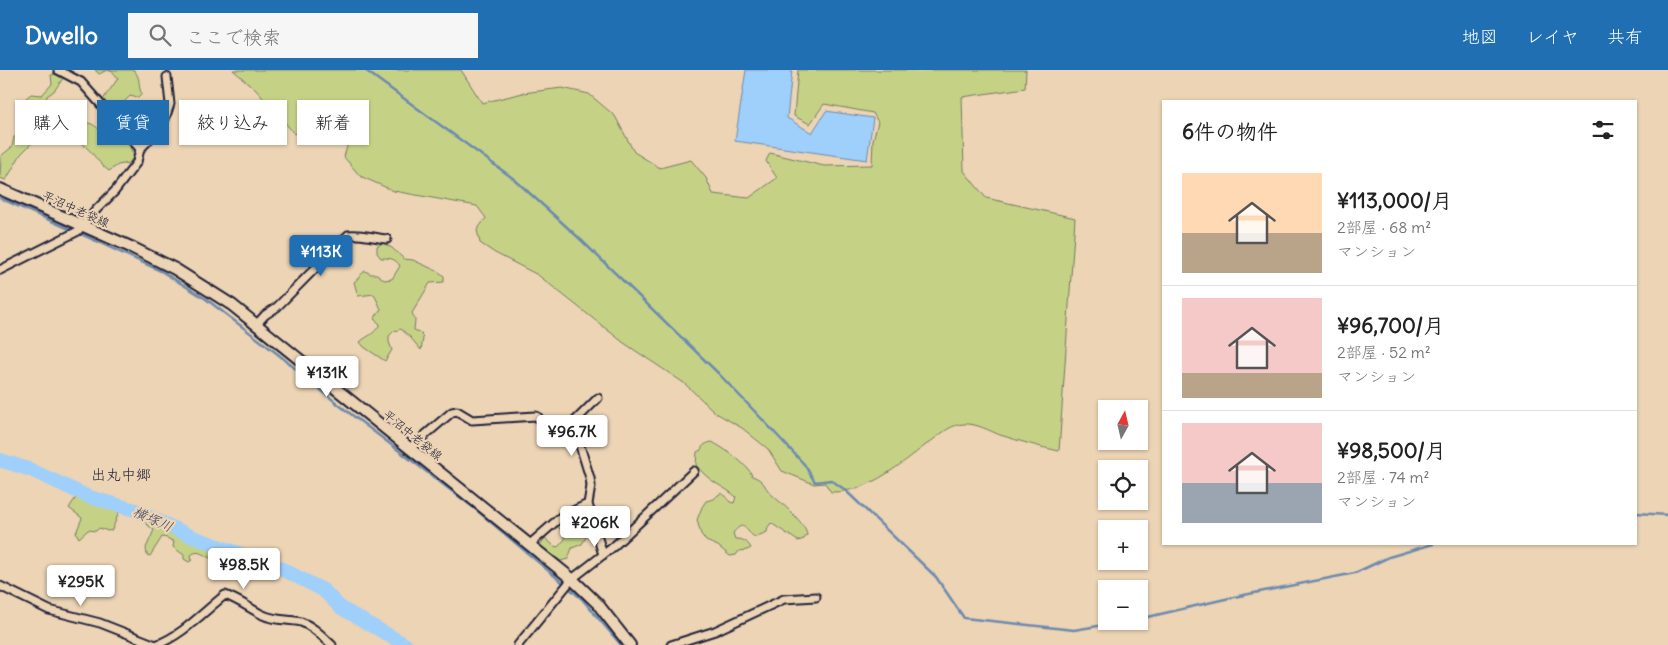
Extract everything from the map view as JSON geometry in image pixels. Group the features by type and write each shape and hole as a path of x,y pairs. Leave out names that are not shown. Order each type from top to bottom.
{"main road":[{"name":"平沼中老袋線","path":"0,188 175,269 232,305 572,579 596,603 630,645"}],"street":[{"path":"58,70 81,82 140,149"},
{"path":"0,270 78,231 115,191 137,162 140,149 165,119 170,104 167,77"},
{"path":"256,325 265,315 277,307 348,235 357,233 374,238 387,239"},
{"path":"410,448 452,412 457,411 472,420 536,416 548,436 551,437 573,423 598,398"},
{"path":"573,423 590,478 591,486 588,504 603,555"},
{"path":"518,645 572,579 603,555 694,471"},
{"path":"529,545 562,516 588,504"},
{"path":"0,586 49,610 100,623 156,645 169,640 202,616 225,595 236,599 263,615 280,620 300,622 317,632 332,645"},
{"path":"671,645 715,631 784,599 816,597"}],"green space":[{"path":"95,70 107,70 99,74"},
{"path":"107,70 134,70 138,77 142,94 138,98 130,96 126,100 103,100 118,78 113,72"},
{"path":"233,70 461,70 482,103 523,93 562,88 589,94 615,116 634,152 660,168 691,160 706,178 713,194 749,198 777,178 766,161 770,153 824,166 872,165 873,140 878,122 873,113 824,104 810,124 794,116 798,70 1026,70 1025,88 962,97 964,171 986,198 1075,218 1059,451 1000,435 978,426 964,424 948,429 886,474 860,487 846,491 831,492 825,483 814,484 782,471 768,449 742,428 716,413 684,383 624,343 538,275 495,253 480,243 477,230 486,218 477,206 394,191 360,176 344,157 347,145 369,145 369,100 297,100 297,134 295,134 287,125 287,100 265,100"},
{"path":"58,74 64,77 54,91 47,96 46,100 26,100 31,94 42,95 52,84 51,75"},
{"path":"87,123 97,128 97,145 129,145 134,156 129,163 118,165 109,171 84,145 87,145"},
{"path":"14,137 15,145 30,145 21,154 6,180 0,178 1,156 12,147"},
{"path":"383,243 404,259 413,260 444,276 444,282 430,283 412,313 415,320 414,330 421,333 423,339 421,350 401,329 394,331 389,336 392,350 385,361 364,347 360,342 378,328 380,324 374,319 381,309 374,294 358,296 354,282 365,271 377,274 384,280 392,279 400,266 390,258 381,258 377,253 377,246"},
{"path":"712,442 741,462 752,476 762,482 771,494 792,513 805,530 807,535 804,539 798,541 771,523 767,532 755,537 743,526 737,529 733,533 735,539 744,541 751,548 739,551 736,555 730,556 718,546 706,541 701,534 697,520 706,501 714,499 722,493 730,502 734,503 736,497 709,479 696,465 697,452 705,444"},
{"path":"84,493 104,499 110,506 137,513 192,540 213,540 244,552 247,558 239,564 217,550 210,558 200,553 194,553 191,555 192,560 189,562 184,559 184,555 173,547 174,542 162,537 150,556 147,555 146,548 154,530 140,517 119,512 112,530 108,531 99,528 96,531 88,530 79,538 76,533 82,518 69,508 77,496"},
{"path":"570,517 582,522 587,535 582,544 572,548 568,559 561,561 545,552 540,545 545,538 558,547 565,539 565,534 557,526"}],"water":[{"path":"746,70 792,70 787,118 812,133 826,111 873,118 867,160 735,141"}],"waterway":[{"path":"365,70 514,179 579,238 718,373 804,464 815,482 831,480 844,489 936,577 964,618 1074,630 1098,626"},
{"path":"0,198 74,231"},
{"path":"79,233 161,271 206,299 279,355 339,405 474,508 582,599 621,645"},
{"name":"横塚川","path":"0,460 31,470 89,497 135,510 193,537 278,567 323,590 341,608 406,645"},
{"path":"1637,513 1668,515"},
{"path":"1148,617 1234,597 1355,573 1389,557 1430,545"}],"district":[{"name":"出丸中郷","path":"121,474"}]}
